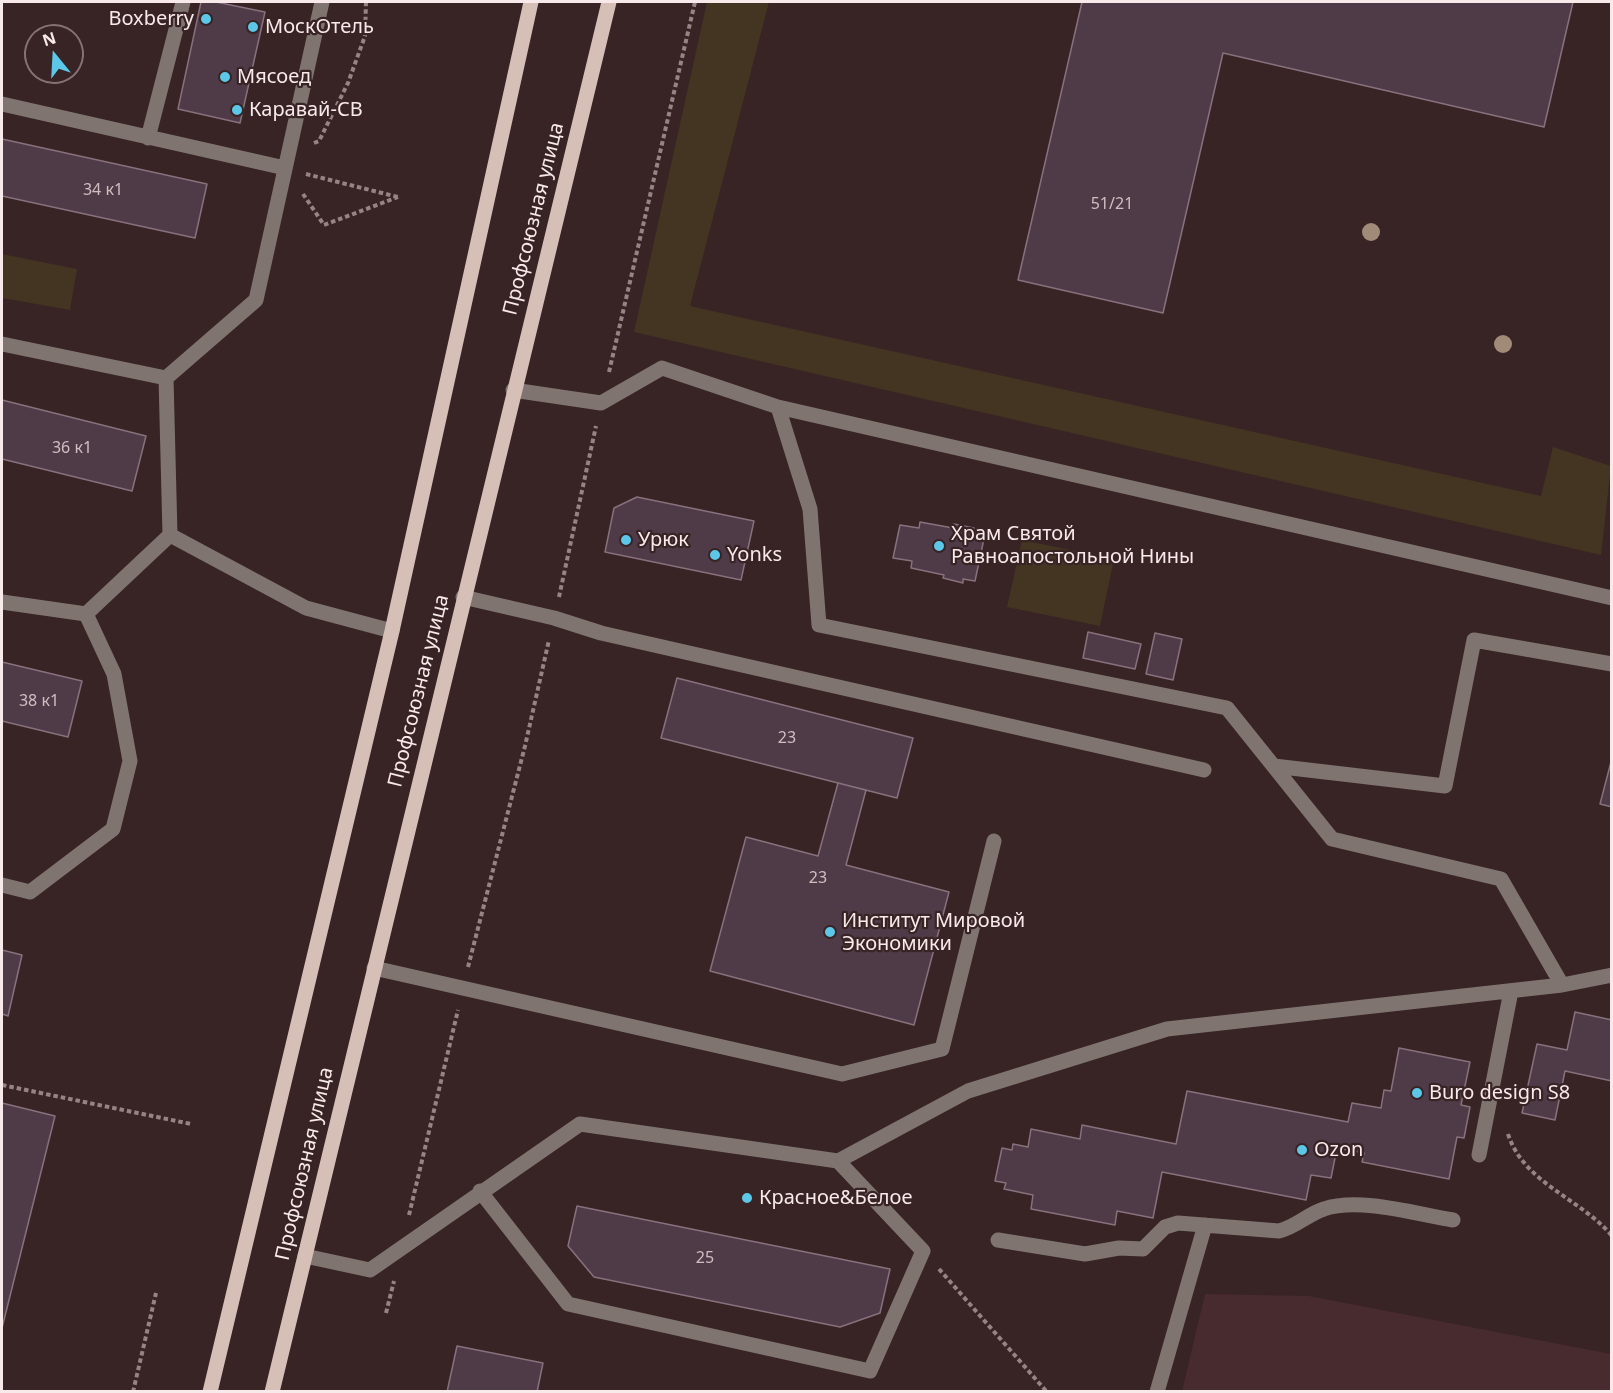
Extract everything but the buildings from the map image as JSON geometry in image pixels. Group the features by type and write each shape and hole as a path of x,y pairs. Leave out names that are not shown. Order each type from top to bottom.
{"main road":[{"name":"Профсоюзная улица","path":"210,1392 392,631 531,2"},
{"name":"Профсоюзная улица","path":"272,1392 513,390 609,2"}],"lane":[{"path":"148,138 183,2"},
{"path":"166,378 256,300 322,2"},
{"path":"2,104 148,138 287,161"},
{"path":"2,344 166,378"},
{"path":"513,390 602,403 662,368 778,407 1611,598"},
{"path":"86,614 170,535 166,378"},
{"path":"778,407 810,509 819,624 1227,708 1332,839 1501,879 1562,985"},
{"path":"170,535 306,608 392,631"},
{"path":"463,597 554,618 601,633 1204,770"},
{"path":"2,602 86,614"},
{"path":"2,885 30,892 113,829 130,761 114,674 86,614"},
{"path":"1274,766 1445,786 1474,640 1611,664"},
{"path":"374,968 842,1074 942,1049 994,841"},
{"path":"305,1256 370,1270 401,1251 480,1191 580,1124 838,1161 968,1091 1167,1029 1562,985 1611,975"},
{"path":"1479,1155 1511,991"},
{"path":"480,1191 568,1304 870,1371 923,1251 838,1161"},
{"path":"998,1240 1085,1254 1119,1248 1143,1250 1165,1227 1178,1223 1279,1231 1293,1228 1323,1209 1354,1204 1453,1220"},
{"path":"1156,1392 1205,1225"}],"path":[{"path":"287,161 319,141 348,83 365,36 366,2"},
{"path":"386,1313 462,989 525,746 695,2"},
{"path":"287,161 296,171 398,197 324,225 287,161"},
{"path":"2,1085 191,1124"},
{"path":"1506,1128 1512,1147 1527,1166 1566,1200 1600,1222 1611,1236"},
{"path":"923,1251 1047,1392"},
{"path":"133,1392 156,1293"}],"shaded area":[{"path":"707,2 769,2 690,306 1541,496 1553,447 1611,466 1601,555 634,332"},
{"path":"2,254 77,269 70,310 2,298"},
{"path":"1022,540 1114,559 1100,626 1007,607"},
{"path":"1205,1294 1309,1296 1611,1354 1611,1391 1182,1391"}],"place":[{"name":"Boxberry","path":"206,19"},
{"name":"МоскOтель","path":"253,27"},
{"name":"Мясоед","path":"225,77"},
{"name":"Каравай-СВ","path":"237,110"},
{"name":"Урюк","path":"626,540"},
{"name":"Храм Святой Равноапостольной Нины","path":"939,546"},
{"name":"Yonks","path":"715,555"},
{"name":"Институт Мировой Экономики","path":"830,932"},
{"name":"Buro design S8","path":"1417,1093"},
{"name":"Ozon","path":"1302,1150"},
{"name":"Красное&Белое","path":"747,1198"}]}
